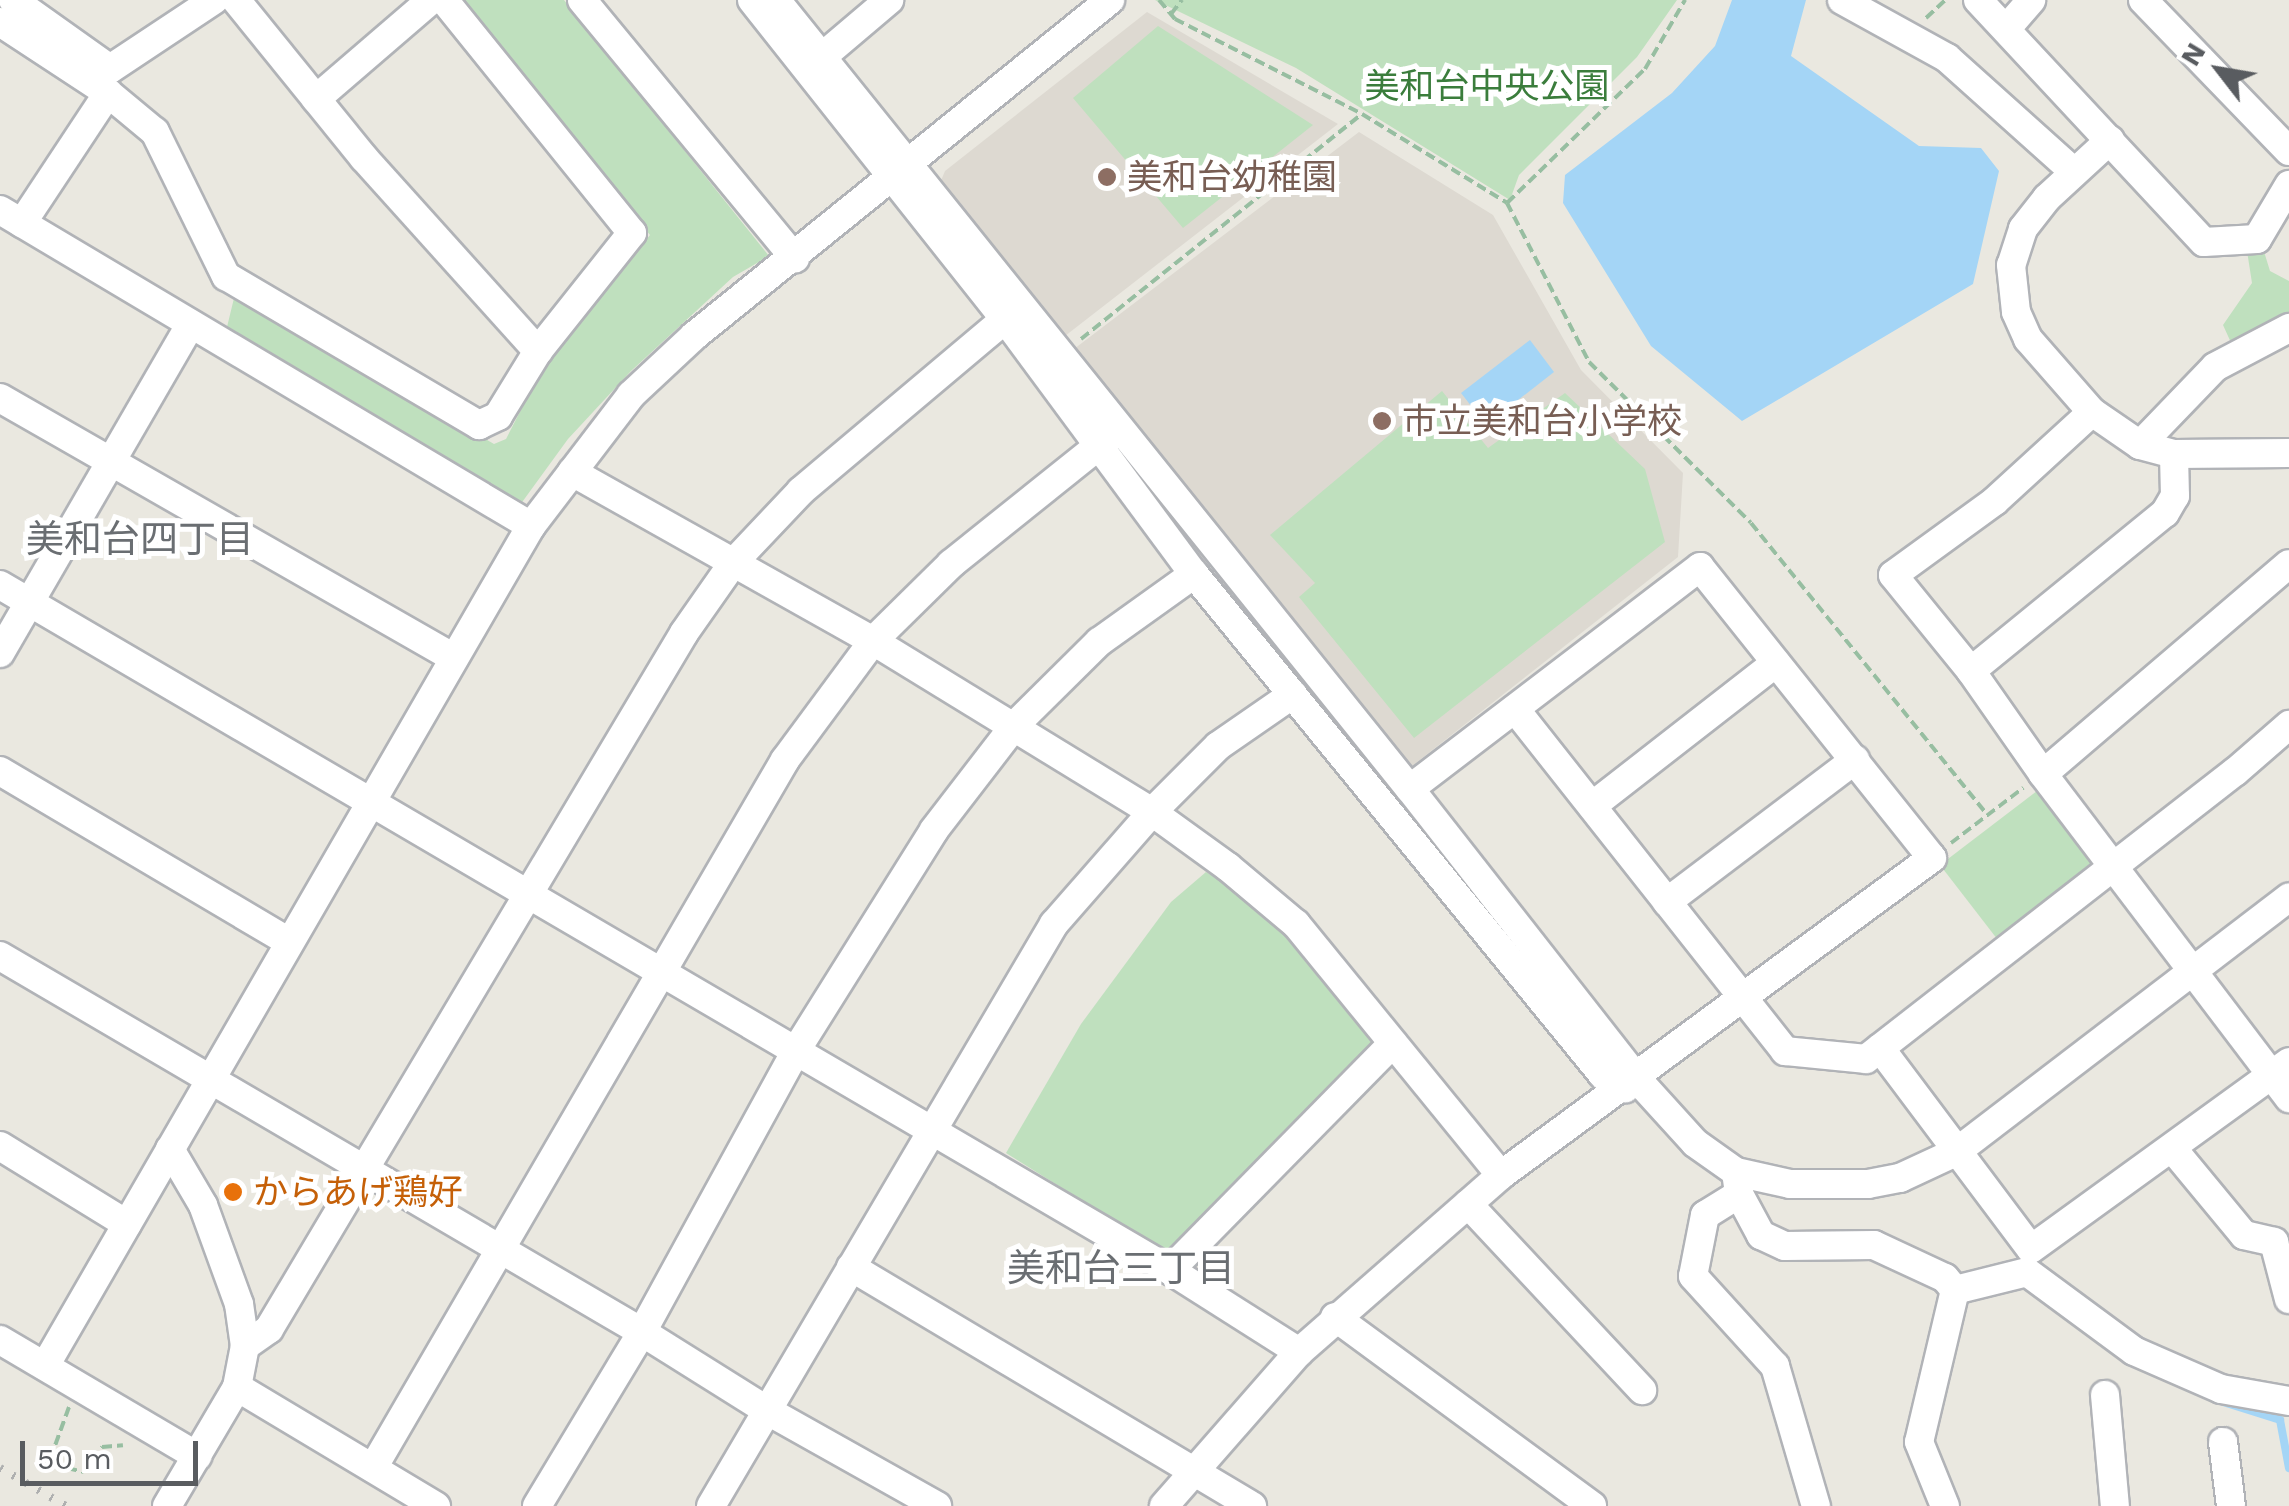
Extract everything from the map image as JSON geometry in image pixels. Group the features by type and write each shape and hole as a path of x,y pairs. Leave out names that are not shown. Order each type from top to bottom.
{"street":[{"path":"13,0 110,69 214,0"},
{"path":"236,0 316,99 538,351"},
{"path":"316,99 431,0"},
{"path":"0,22 108,93 155,132 226,276 471,424 492,421 538,351 632,233 444,0"},
{"path":"582,0 795,258"},
{"path":"752,0 1062,354 1194,574 1602,1075 1631,1083"},
{"path":"776,0 822,56 1005,319 1110,436 1410,789 1631,1083 1737,1183 1761,1235 1785,1246 1874,1245 1945,1278 1954,1290 1919,1442 1945,1506"},
{"path":"822,56 889,0"},
{"path":"45,1366 531,526 630,395 694,336 1110,0"},
{"path":"1842,0 1947,58 2074,172"},
{"path":"1978,0 2204,242 2256,239 2289,185"},
{"path":"2006,28 2032,0"},
{"path":"2143,0 2289,152"},
{"path":"108,93 11,217 531,526"},
{"path":"2110,140 2074,172 2023,229 2011,265 2016,312 2028,338 2092,412 2140,445 2174,454 2289,453"},
{"path":"245,1346 269,1329 526,894 684,633 733,562 801,491 1005,319"},
{"path":"0,653 191,324"},
{"path":"2140,445 2215,368 2289,328"},
{"path":"0,398 454,658"},
{"path":"2092,412 1995,501 1893,576 1971,671 2192,972 2280,1069 2289,1098"},
{"path":"373,1468 786,760 872,641 951,564 1110,436"},
{"path":"1971,671 2165,514 2175,496 2174,454"},
{"path":"572,472 872,641 1152,812 1296,924 1500,1175"},
{"path":"2043,774 2289,564"},
{"path":"1164,1506 1198,1472 1299,1352 1500,1175 1631,1083 1932,858 1700,567 1410,789"},
{"path":"537,1506 642,1332 795,1052 934,830 1014,726 1099,642 1194,574"},
{"path":"0,585 1170,1270 1299,1352"},
{"path":"1592,806 1776,663"},
{"path":"711,1506 1054,924 1152,812 1218,746 1293,694"},
{"path":"1515,710 1786,1052 1866,1059 2114,868 2289,725"},
{"path":"1668,902 1855,760"},
{"path":"0,771 289,942"},
{"path":"1816,1506 1775,1366 1693,1276 1705,1215 1737,1183 1868,1184 1900,1178 1956,1152 2289,897"},
{"path":"0,956 642,1332 895,1496 937,1506"},
{"path":"1170,1270 1392,1043"},
{"path":"1880,1048 2031,1249 2280,1069"},
{"path":"0,1146 127,1224"},
{"path":"2172,1148 2244,1235 2274,1242 2289,1299"},
{"path":"167,1506 237,1387 245,1346 239,1304 202,1205 170,1150"},
{"path":"1468,1204 1642,1390"},
{"path":"851,1267 1252,1506"},
{"path":"1954,1290 2027,1272 2134,1351 2221,1389 2289,1401"},
{"path":"1336,1317 1592,1506"},
{"path":"0,1340 197,1456"},
{"path":"237,1387 436,1506"},
{"path":"2105,1394 2115,1506"},
{"path":"2223,1442 2231,1506"}],"path":[{"path":"1159,0 1171,14 1362,114 1506,203 1589,362 1751,523 1986,813"},
{"path":"1171,14 1182,0"},
{"path":"1506,203 1645,68 1685,0"},
{"path":"1926,18 1944,0"},
{"path":"1062,354 1362,114"},
{"path":"1932,858 1986,813 2043,774"},
{"path":"72,1400 52,1454 68,1468 84,1472 102,1447 115,1442 132,1447"}],"shaded area":[{"name":"美和台幼稚園","path":"1147,12 1338,124 1065,336 940,183 945,171"},
{"name":"市立美和台小学校","path":"1359,132 1493,215 1581,370 1683,473 1678,557 1412,766 1074,349"}],"green space":[{"path":"459,0 564,0 769,256 733,277 631,371 568,439 520,505 227,327 235,294 494,444 506,439 543,367 650,235"},
{"name":"美和台中央公園","path":"1155,0 1677,0 1637,57 1519,175 1510,200 1296,68"},
{"path":"1158,26 1313,125 1183,228 1073,98"},
{"path":"2262,245 2270,271 2289,281 2289,313 2233,347 2223,325 2252,283 2247,251"},
{"path":"1442,391 1488,448 1565,393 1645,469 1665,542 1414,738 1299,597 1315,583 1270,535"},
{"path":"2041,788 2101,868 2001,944 1940,865"},
{"path":"1206,872 1271,912 1379,1043 1169,1255 1006,1153 1081,1024 1171,902"}],"water":[{"path":"1732,0 1806,0 1791,56 1919,146 1981,148 1999,171 1973,284 1742,421 1651,346 1563,203 1565,175 1672,93 1715,46"},
{"path":"1530,340 1554,372 1486,425 1461,393"}],"waterway":[{"path":"2223,1402 2280,1420 2289,1468"}],"railway":[{"path":"0,1468 66,1506"}],"place":[{"name":"美和台幼稚園","path":"1107,177"},
{"name":"市立美和台小学校","path":"1382,421"},
{"name":"からあげ鶏好","path":"233,1192"}],"district":[{"name":"美和台四丁目","path":"140,540"},
{"name":"美和台三丁目","path":"1121,1269"}]}
